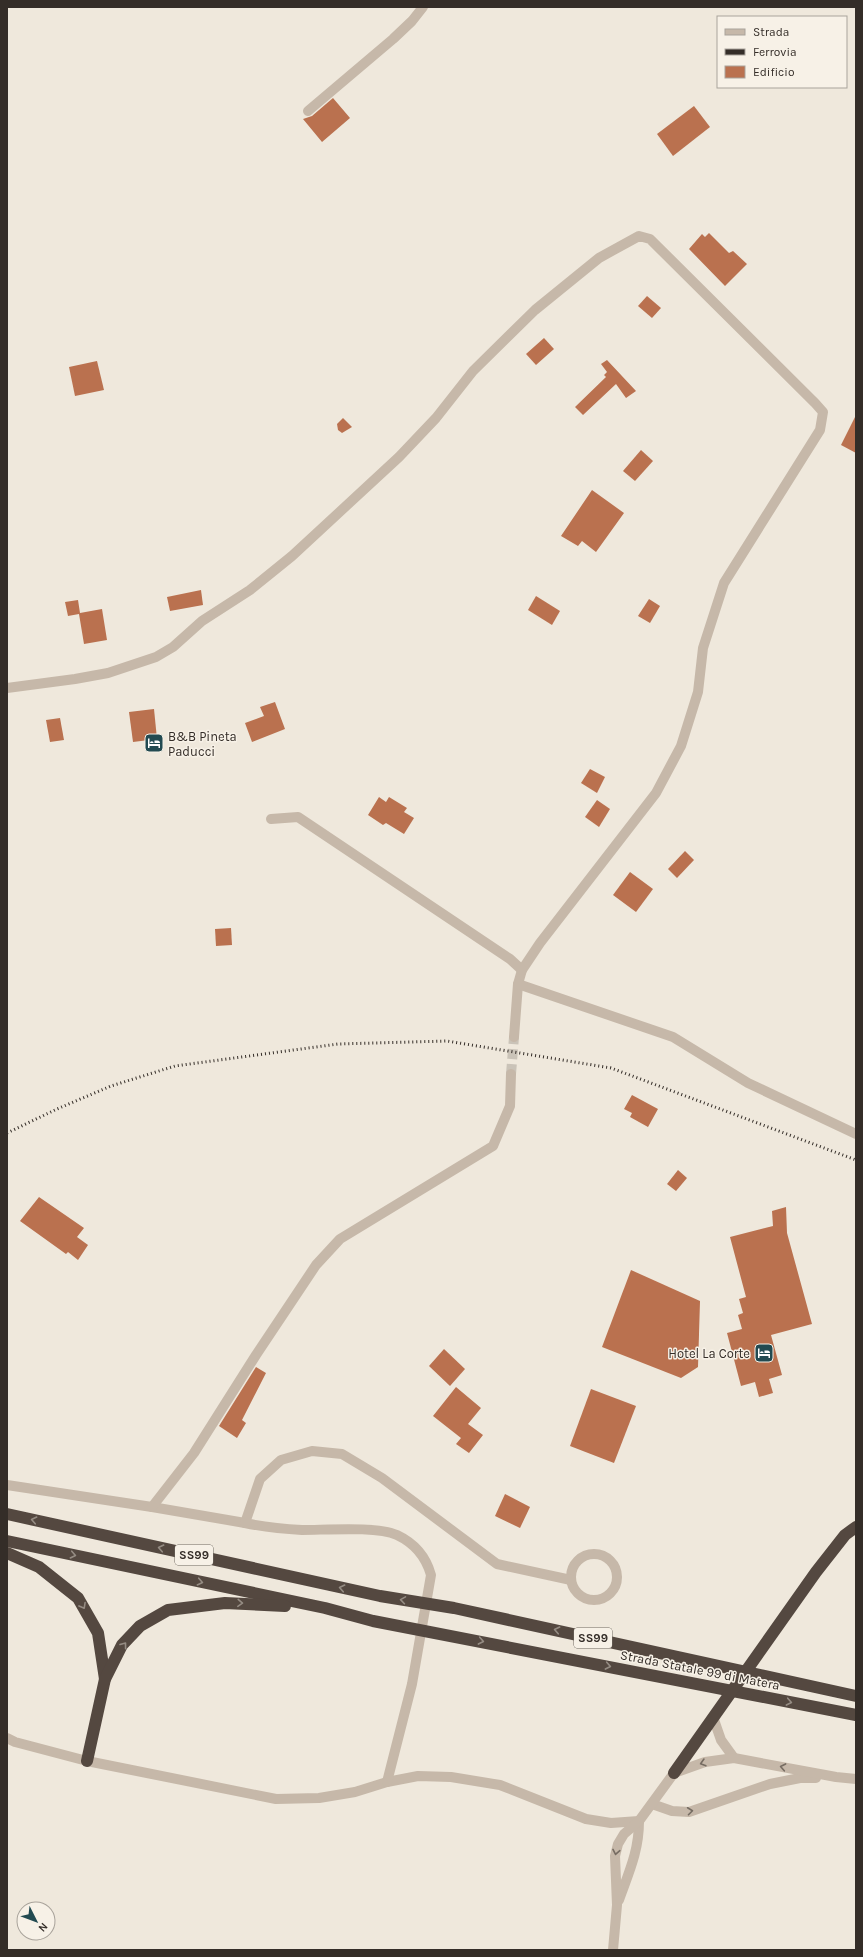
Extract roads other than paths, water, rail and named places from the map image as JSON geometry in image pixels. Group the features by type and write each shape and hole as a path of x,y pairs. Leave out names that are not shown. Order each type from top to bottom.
{"highway":[{"name":"Strada Statale 99 di Matera","path":"7,1514 380,1596 454,1608 856,1696"},
{"path":"674,1773 816,1572 845,1536 856,1527"},
{"name":"SS99","path":"7,1541 325,1608"},
{"path":"7,1553 40,1567 78,1598 98,1633 105,1678"},
{"path":"87,1761 105,1678 122,1645 140,1626 168,1610 225,1602 325,1608"},
{"name":"Strada Statale 99 di Matera","path":"325,1608 373,1621 856,1716"}],"street":[{"path":"308,111 393,39 412,21 423,7"},
{"path":"7,688 108,673 156,657 173,647 202,621 250,590 292,556 399,457 436,418 472,371 535,310 599,258 639,236 650,239 815,403 823,412 820,430 724,583 703,648 696,699 681,746 656,792 540,943 522,970 518,984 514,1037"},
{"path":"271,819 298,817 504,954 522,970"},
{"path":"518,984 673,1037 748,1083 856,1134"},
{"path":"152,1506 194,1453 256,1355 316,1265 340,1239 493,1146 510,1106 511,1074"},
{"path":"245,1523 260,1479 281,1460 312,1451 342,1454 382,1478 497,1564 571,1580"},
{"path":"7,1485 152,1506 273,1529 366,1530 396,1534 414,1546 427,1563 431,1576 412,1684 387,1782"},
{"path":"593,1554 608,1559 616,1571 615,1586 611,1592 598,1600 583,1598 573,1587 571,1580 574,1565 586,1556 593,1554"},
{"path":"713,1717 721,1740 734,1758"},
{"path":"7,1738 15,1742 87,1761 276,1798 319,1798 355,1792 387,1782 418,1776 451,1777 500,1785 586,1819 611,1823 639,1821"},
{"path":"613,1950 617,1905 615,1856 618,1844 624,1834 639,1821 674,1773 705,1762 734,1758 836,1777 856,1779"},
{"path":"652,1804 672,1811 689,1812 770,1784 800,1778 836,1777"},
{"path":"617,1905 635,1858 639,1841 639,1821"}],"tunnel":[{"path":"511,1074 514,1037"}],"railway":[{"path":"7,1133 57,1109 111,1086 175,1066 338,1044 447,1041 611,1068 856,1160"}],"place":[{"name":"B&B Pineta Paducci","path":"154,743"},
{"name":"Hotel La Corte","path":"764,1353"}]}
